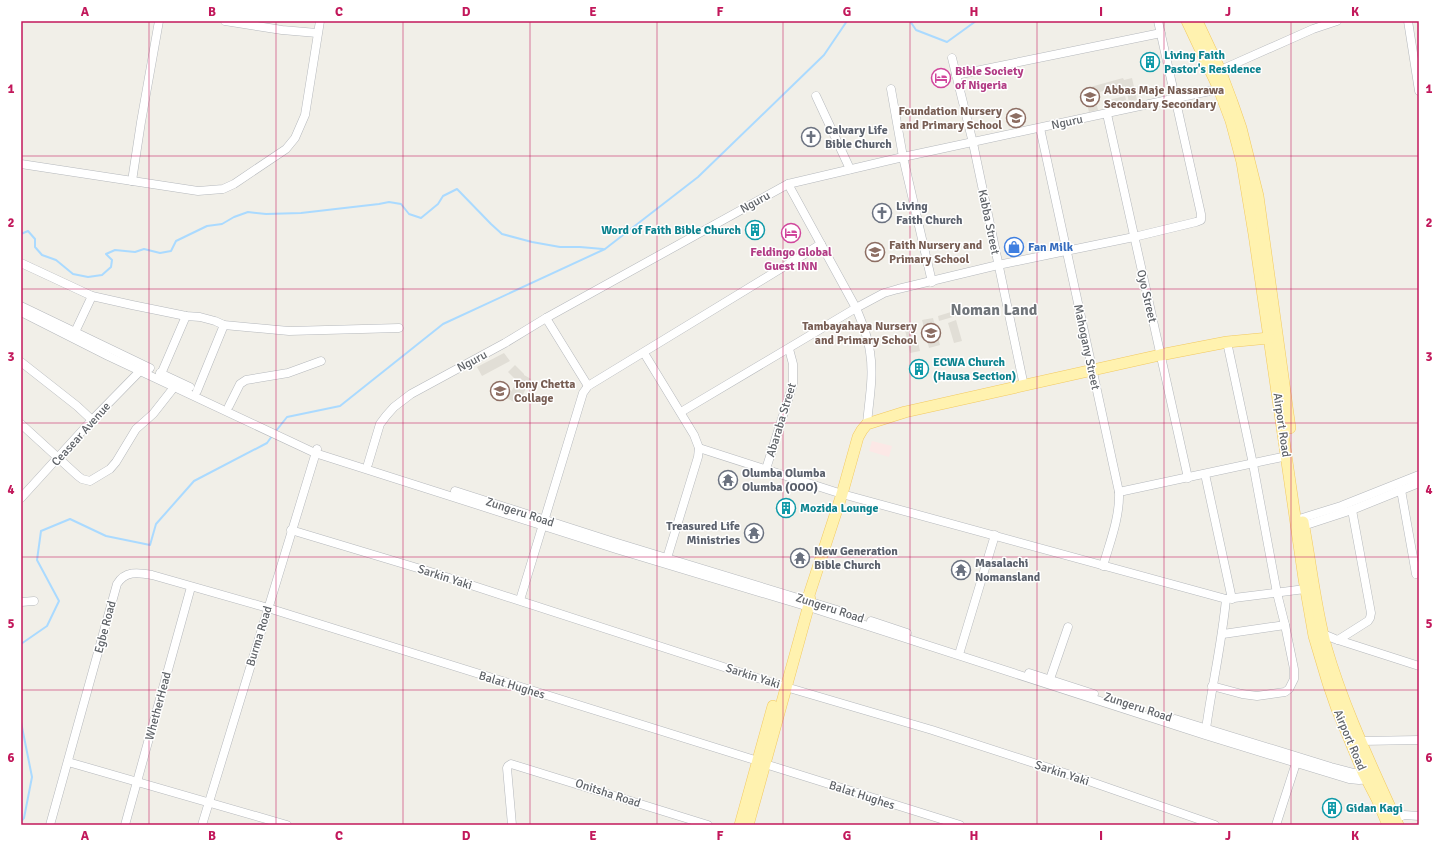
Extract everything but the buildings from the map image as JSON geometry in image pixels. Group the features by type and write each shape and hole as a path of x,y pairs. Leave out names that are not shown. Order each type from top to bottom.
{"main road":[{"name":"Airport Road","path":"1187,21 1216,72 1219,89 1231,121 1242,162 1254,234 1286,456 1299,523 1323,634 1337,682 1361,741 1370,775"},
{"name":"Airport Road","path":"1197,21 1216,72 1241,128 1258,196 1299,523 1305,589 1314,636 1337,709 1394,823"},
{"path":"740,825 761,762 807,602 842,494 858,437 867,424 905,412 1160,355 1227,342 1269,338"},
{"path":"748,825 761,762"}],"street":[{"path":"132,181 158,21"},
{"path":"225,21 282,30 317,33"},
{"path":"21,164 198,191 223,190 286,150 294,138 304,115 320,21"},
{"path":"681,412 856,308 884,293 998,265 1134,237 1201,220 1201,214 1176,98 1158,21"},
{"path":"1216,72 1313,29 1337,21"},
{"path":"1408,21 1419,91"},
{"path":"956,75 1161,33"},
{"name":"Kabba Street","path":"952,58 973,143 1024,386"},
{"path":"891,89 904,157 932,282"},
{"name":"Nguru","path":"368,464 380,424 394,407 411,394 788,184 904,157 1219,89"},
{"path":"816,96 850,169"},
{"name":"Oyo Street","path":"1107,114 1188,478"},
{"name":"Mahogany Street","path":"1040,128 1119,492 1119,503 1116,519 1103,566"},
{"path":"788,184 856,308 864,327 870,352 872,380 867,424"},
{"path":"520,600 583,394 588,386 821,244"},
{"path":"21,263 92,296 186,316 200,317 224,325 289,332 399,328"},
{"path":"75,332 92,296"},
{"path":"21,306 229,406 274,431"},
{"path":"21,312 108,356 274,431"},
{"path":"161,374 186,316"},
{"path":"546,318 588,386"},
{"path":"196,391 224,325"},
{"path":"1212,686 1242,694 1257,696 1274,695 1285,692 1289,689 1294,679 1294,669 1277,593 1253,464 1227,342"},
{"name":"Abaraba Street","path":"766,469 793,384 793,364 789,349"},
{"path":"644,352 681,412 694,435 699,448 698,457 667,558"},
{"path":"229,406 243,381 264,376 288,373 321,361"},
{"path":"21,362 77,406 92,420"},
{"name":"Ceasear Avenue","path":"21,498 24,489 59,458 92,420 141,370"},
{"path":"21,424 82,480 90,481 110,468 116,462 136,429 153,414 175,386"},
{"name":"Zungeru Road","path":"274,431 316,450 368,464 543,522 667,558 1206,729 1331,767 1354,773 1370,775"},
{"path":"699,448 842,494 1229,599 1305,589"},
{"path":"316,450 543,522 665,564 807,602 1021,676 1296,763 1349,779 1370,775"},
{"name":"Burma Road","path":"202,825 316,450"},
{"path":"1119,492 1286,456"},
{"path":"1205,474 1229,599 1212,686 1206,729"},
{"path":"1299,523 1419,475"},
{"path":"1299,523 1352,510 1419,483"},
{"path":"1401,490 1416,574"},
{"path":"1338,640 1368,622 1371,614 1352,510"},
{"name":"Sarkin Yaki","path":"291,530 520,600 783,686 932,730 1058,771 1214,825"},
{"path":"960,651 995,536"},
{"name":"Egbe Road","path":"50,825 116,584 121,578 127,574 140,572 268,608"},
{"name":"WhetherHead","path":"125,825 191,587"},
{"path":"21,602 34,601"},
{"name":"Balat Hughes","path":"268,608 960,825"},
{"path":"1223,634 1285,625"},
{"path":"1050,680 1068,627"},
{"path":"1323,634 1419,666"},
{"path":"1361,741 1401,739 1419,740"},
{"path":"68,762 287,825"},
{"path":"1276,825 1296,763"},
{"name":"Onitsha Road","path":"512,825 507,772 508,766 514,764 708,825"},
{"path":"1394,823 1404,815 1419,816"}],"shaded area":[{"name":"Abbas Maje Nassarawa Secondary Secondary","path":"1123,78 1124,80 1132,78 1137,100 1129,102 1125,86 1114,89 1112,93 1107,94 1103,91 1094,94 1098,110 1089,112 1083,89"},
{"name":"Abbas Maje Nassarawa Secondary Secondary","path":"1125,96 1127,103 1105,108 1104,101"},
{"name":"Foundation Nursery and Primary School","path":"1023,109 1026,122 1009,127 1006,114"},
{"name":"Faith Nursery and Primary School","path":"882,244 886,253 868,260 864,251"},
{"name":"Tambayahaya Nursery and Primary School","path":"955,310 956,316 939,321 938,316"},
{"name":"Tambayahaya Nursery and Primary School","path":"933,318 940,345 929,348 922,320"},
{"name":"Tambayahaya Nursery and Primary School","path":"956,320 962,341 954,343 948,323"},
{"name":"Tambayahaya Nursery and Primary School","path":"914,323 920,351 910,353 904,325"},
{"name":"Tony Chetta Collage","path":"504,353 510,361 482,376 477,367"},
{"name":"Tony Chetta Collage","path":"515,365 524,375 531,379 518,404 490,389 493,383 511,392 517,381 508,372"},
{"path":"872,441 892,446 889,457 869,451"}],"waterway":[{"path":"276,431 287,417 340,406 443,324 605,249 698,177 824,55 847,21"},
{"path":"910,21 916,30 947,42 976,21"},
{"path":"21,234 28,231 35,239 35,247 42,255 56,260 73,274 88,277 102,275 111,267 112,260 106,254 115,250 135,252 144,249 160,253 171,251 176,241 207,226 222,224 234,217 248,212 266,214 301,213 389,202 401,204 409,214 421,218 438,204 443,196 457,189 502,234 532,242 560,247 603,249"},
{"path":"21,644 47,626 59,601 37,560 41,531 70,519 106,536 150,545 156,524 194,481 267,443 272,436"},
{"path":"21,722 32,777 24,818 21,822"}],"place":[{"name":"Living Faith Pastor's Residence","path":"1150,62"},
{"name":"Bible Society of Nigeria","path":"941,78"},
{"name":"Abbas Maje Nassarawa Secondary Secondary","path":"1090,97"},
{"name":"Foundation Nursery and Primary School","path":"1016,118"},
{"name":"Calvary Life Bible Church","path":"811,137"},
{"name":"Living Faith Church","path":"882,213"},
{"name":"Word of Faith Bible Church","path":"755,230"},
{"name":"Feldingo Global Guest INN","path":"791,233"},
{"name":"Fan Milk","path":"1014,247"},
{"name":"Faith Nursery and Primary School","path":"875,252"},
{"name":"Tambayahaya Nursery and Primary School","path":"931,333"},
{"name":"ECWA Church (Hausa Section)","path":"919,369"},
{"name":"Tony Chetta Collage","path":"500,391"},
{"name":"Olumba Olumba Olumba (OOO)","path":"728,480"},
{"name":"Mozida Lounge","path":"786,508"},
{"name":"Treasured Life Ministries","path":"754,533"},
{"name":"New Generation Bible Church","path":"800,558"},
{"name":"Masalachi Nomansland","path":"961,570"},
{"name":"Gidan Kagi","path":"1332,808"}],"district":[{"name":"Noman Land","path":"994,309"}]}
